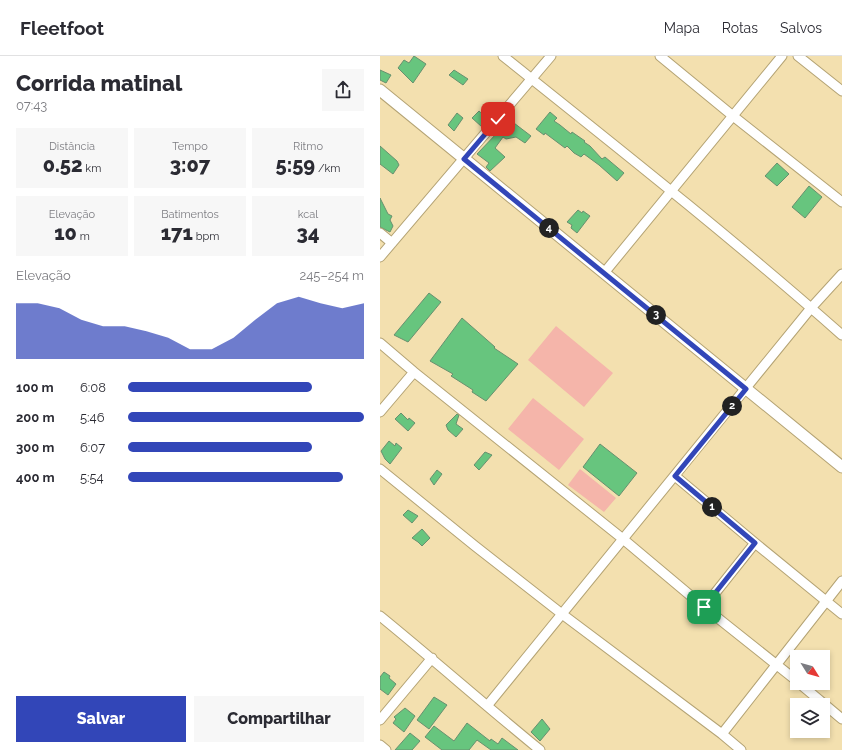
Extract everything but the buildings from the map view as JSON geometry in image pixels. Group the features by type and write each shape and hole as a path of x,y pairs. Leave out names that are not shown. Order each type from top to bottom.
{"street":[{"path":"502,56 671,191 842,335"},
{"path":"380,257 551,56"},
{"path":"660,56 842,202"},
{"path":"604,273 782,56"},
{"path":"798,56 842,90"},
{"path":"380,90 842,467"},
{"path":"380,233 392,243"},
{"path":"487,706 811,308 842,274"},
{"path":"380,343 790,675"},
{"path":"380,412 414,372"},
{"path":"380,469 562,614 722,734 741,750"},
{"path":"675,476 842,614"},
{"path":"704,607 755,543"},
{"path":"722,734 842,581"},
{"path":"380,616 540,750"},
{"path":"380,720 432,658"},
{"path":"808,690 842,718"},
{"path":"380,745 386,750"}],"shaded area":[{"path":"556,326 613,373 584,407 528,360"},
{"path":"533,398 584,439 559,470 508,429"},
{"path":"580,469 616,498 604,512 568,485"}],"route":[{"path":"498,119 464,159 746,389 675,476 755,543 704,607"}]}
